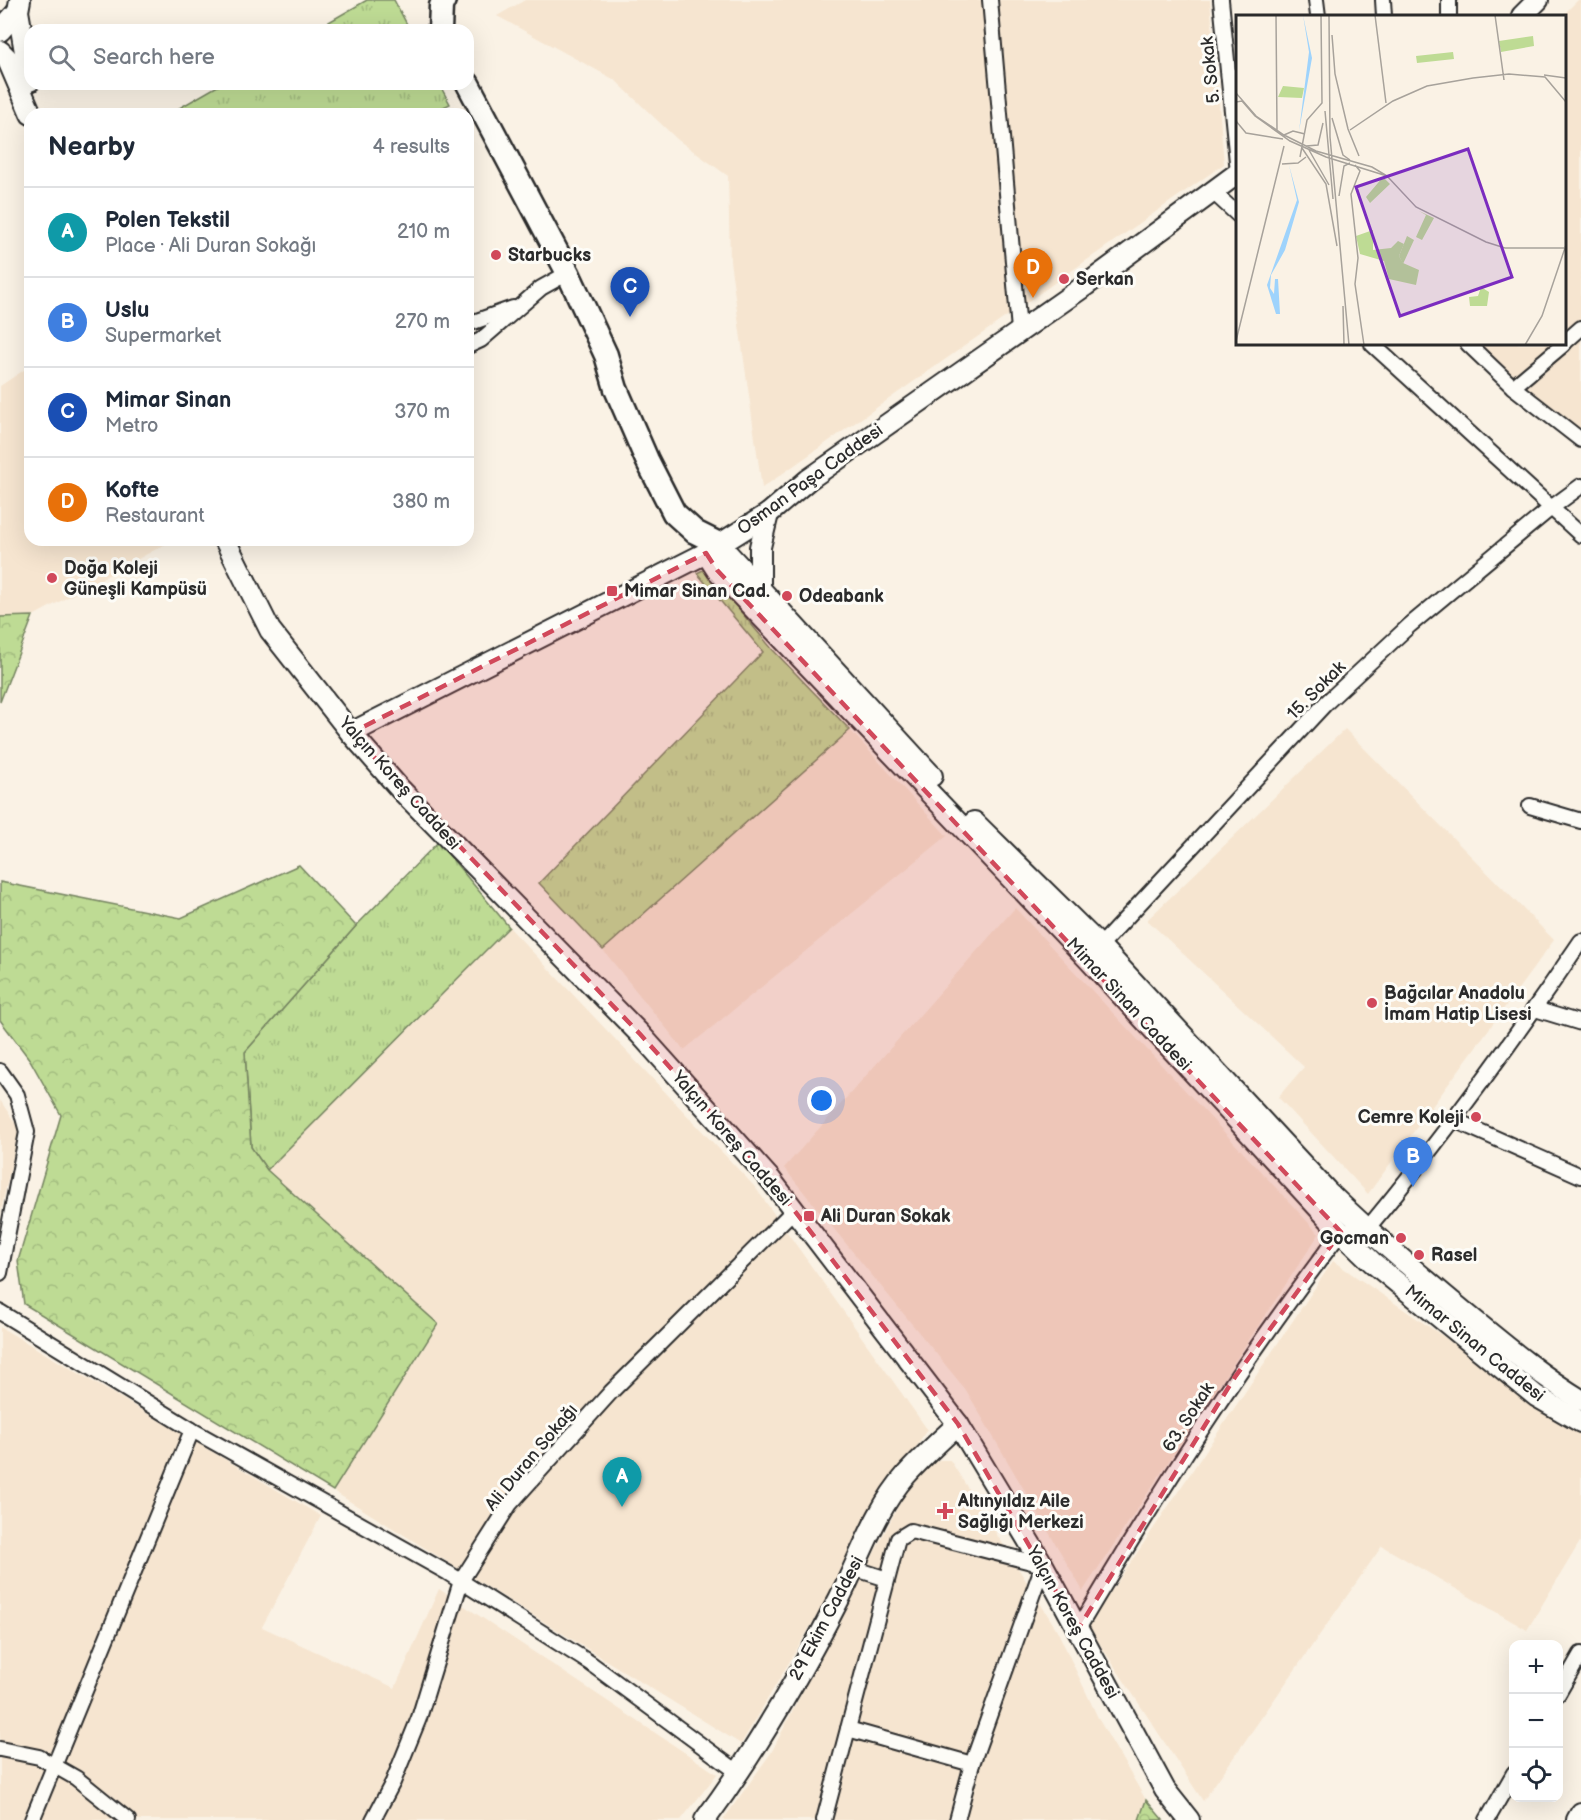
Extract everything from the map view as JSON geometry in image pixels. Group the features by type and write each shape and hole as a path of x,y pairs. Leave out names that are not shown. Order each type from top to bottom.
{"main road":[{"path":"440,24 441,6 444,0"},
{"path":"471,90 568,273 606,355 616,389 647,460 674,513 712,548"}],"street":[{"path":"990,0 1019,330"},
{"name":"5. Sokak","path":"1221,0 1236,153"},
{"path":"1316,0 1318,15"},
{"path":"1383,0 1384,15"},
{"path":"0,31 19,6"},
{"path":"19,6 24,41"},
{"path":"0,51 7,58 28,108"},
{"path":"32,90 36,108"},
{"name":"Osman Paşa Caddesi","path":"351,733 712,548 768,514 808,480 1086,285 1236,174"},
{"path":"1212,191 1236,213"},
{"path":"474,343 541,288 568,273"},
{"path":"474,322 515,308"},
{"path":"1566,341 1581,328"},
{"path":"1373,345 1581,535"},
{"path":"1469,345 1514,387 1581,440"},
{"path":"1514,387 1562,345"},
{"name":"15. Sokak","path":"1100,946 1326,703 1410,625 1551,508 1581,486"},
{"path":"760,590 760,547 768,514"},
{"name":"Yalçın Koreş Caddesi","path":"228,546 270,630 351,733 400,789 640,1034 771,1180 958,1424 1043,1565 1165,1790 1189,1820"},
{"name":"Mimar Sinan Caddesi","path":"712,548 760,590 969,817 1100,946 1327,1191 1407,1265 1545,1378 1581,1400"},
{"name":"Mimar Sinan Caddesi","path":"712,548 717,570 1089,960 1341,1232 1372,1262 1536,1396 1581,1422"},
{"path":"1530,807 1581,821"},
{"path":"1341,1232 1366,1229 1535,1009 1581,941"},
{"path":"1535,1009 1581,1023"},
{"path":"0,1071 17,1095 27,1132 0,1273"},
{"path":"1452,1119 1581,1176"},
{"name":"Ali Duran Sokağı","path":"373,1820 393,1782 419,1718 461,1581 510,1504 549,1458 794,1210"},
{"name":"63. Sokak","path":"1078,1629 1136,1531 1236,1377 1341,1232"},
{"path":"0,1312 192,1430 461,1581 590,1663 739,1773"},
{"name":"29 Ekim Caddesi","path":"705,1820 739,1773 789,1688 872,1528 904,1476 958,1424"},
{"path":"32,1820 192,1430"},
{"path":"824,1820 898,1539 911,1531 1043,1565 972,1764 957,1820"},
{"path":"853,1568 887,1579"},
{"path":"1563,1685 1581,1654"},
{"path":"848,1729 972,1764"},
{"path":"0,1749 39,1757 76,1778 128,1820"},
{"path":"1487,1820 1509,1782"},
{"path":"1577,1820 1581,1813"}],"highlighted area":[{"path":"706,553 717,570 1341,1232 1235,1377 1078,1629 958,1424 771,1180 640,1034 351,733"}],"shaded area":[{"path":"525,0 1210,0 1224,164 762,488 730,261 728,176 678,140 615,80 497,16"},
{"path":"1578,0 1581,0 1581,448 1461,345 1566,345 1566,15 1563,15"},
{"name":"Doğa Koleji Güneşli Kampüsü","path":"24,370 24,546 162,546 33,616 0,617 0,386"},
{"name":"Bağcılar Anadolu İmam Hatip Lisesi","path":"1345,729 1554,940 1368,1194 1278,1097 1304,1067 1147,920"},
{"path":"850,730 947,836 684,1050 603,950"},
{"path":"1015,908 1319,1234 1083,1591 966,1390 784,1168"},
{"path":"509,927 755,1187 927,1429 741,1744 333,1491 438,1324 267,1170"},
{"path":"0,1100 19,1129 0,1215"},
{"path":"1333,1261 1581,1431 1581,1540 1527,1630 1382,1546 1203,1801 1088,1626"},
{"path":"0,1327 321,1516 262,1627 395,1688 439,1589 717,1774 681,1820 0,1820"},
{"path":"939,1460 950,1460 1057,1630 1099,1720 1146,1800 1139,1820 723,1820 771,1753 905,1493 923,1469"}],"green space":[{"path":"367,0 394,0 407,24 325,24"},
{"path":"211,90 442,90 450,104 442,108 179,108"},
{"path":"705,569 772,649 850,730 603,950 539,883 763,652 697,573"},
{"path":"33,616 0,702 0,617"},
{"path":"438,842 509,927 267,1170 251,1147 245,1052 356,926"},
{"path":"299,865 356,926 245,1052 251,1147 267,1170 438,1324 333,1491 24,1304 18,1261 61,1115 30,1060 0,1020 0,882 181,918"},
{"path":"1146,1800 1163,1820 1139,1820"}],"place":[{"name":"Starbucks","path":"496,255"},
{"name":"Serkan","path":"1064,279"},
{"name":"Kofte","path":"1033,298"},
{"name":"Mimar Sinan","path":"630,317"},
{"name":"Doğa Koleji Güneşli Kampüsü","path":"52,578"},
{"name":"Mimar Sinan Cad.","path":"612,591"},
{"name":"Odeabank","path":"787,596"},
{"name":"Bağcılar Anadolu İmam Hatip Lisesi","path":"1372,1003"},
{"name":"Cemre Koleji","path":"1476,1117"},
{"name":"Uslu","path":"1413,1187"},
{"name":"Ali Duran Sokak","path":"809,1216"},
{"name":"Gocman","path":"1401,1238"},
{"name":"Rasel","path":"1419,1255"},
{"name":"Polen Tekstil","path":"622,1507"},
{"name":"Altınyıldız Aile Sağlığı Merkezi","path":"945,1511"}]}
